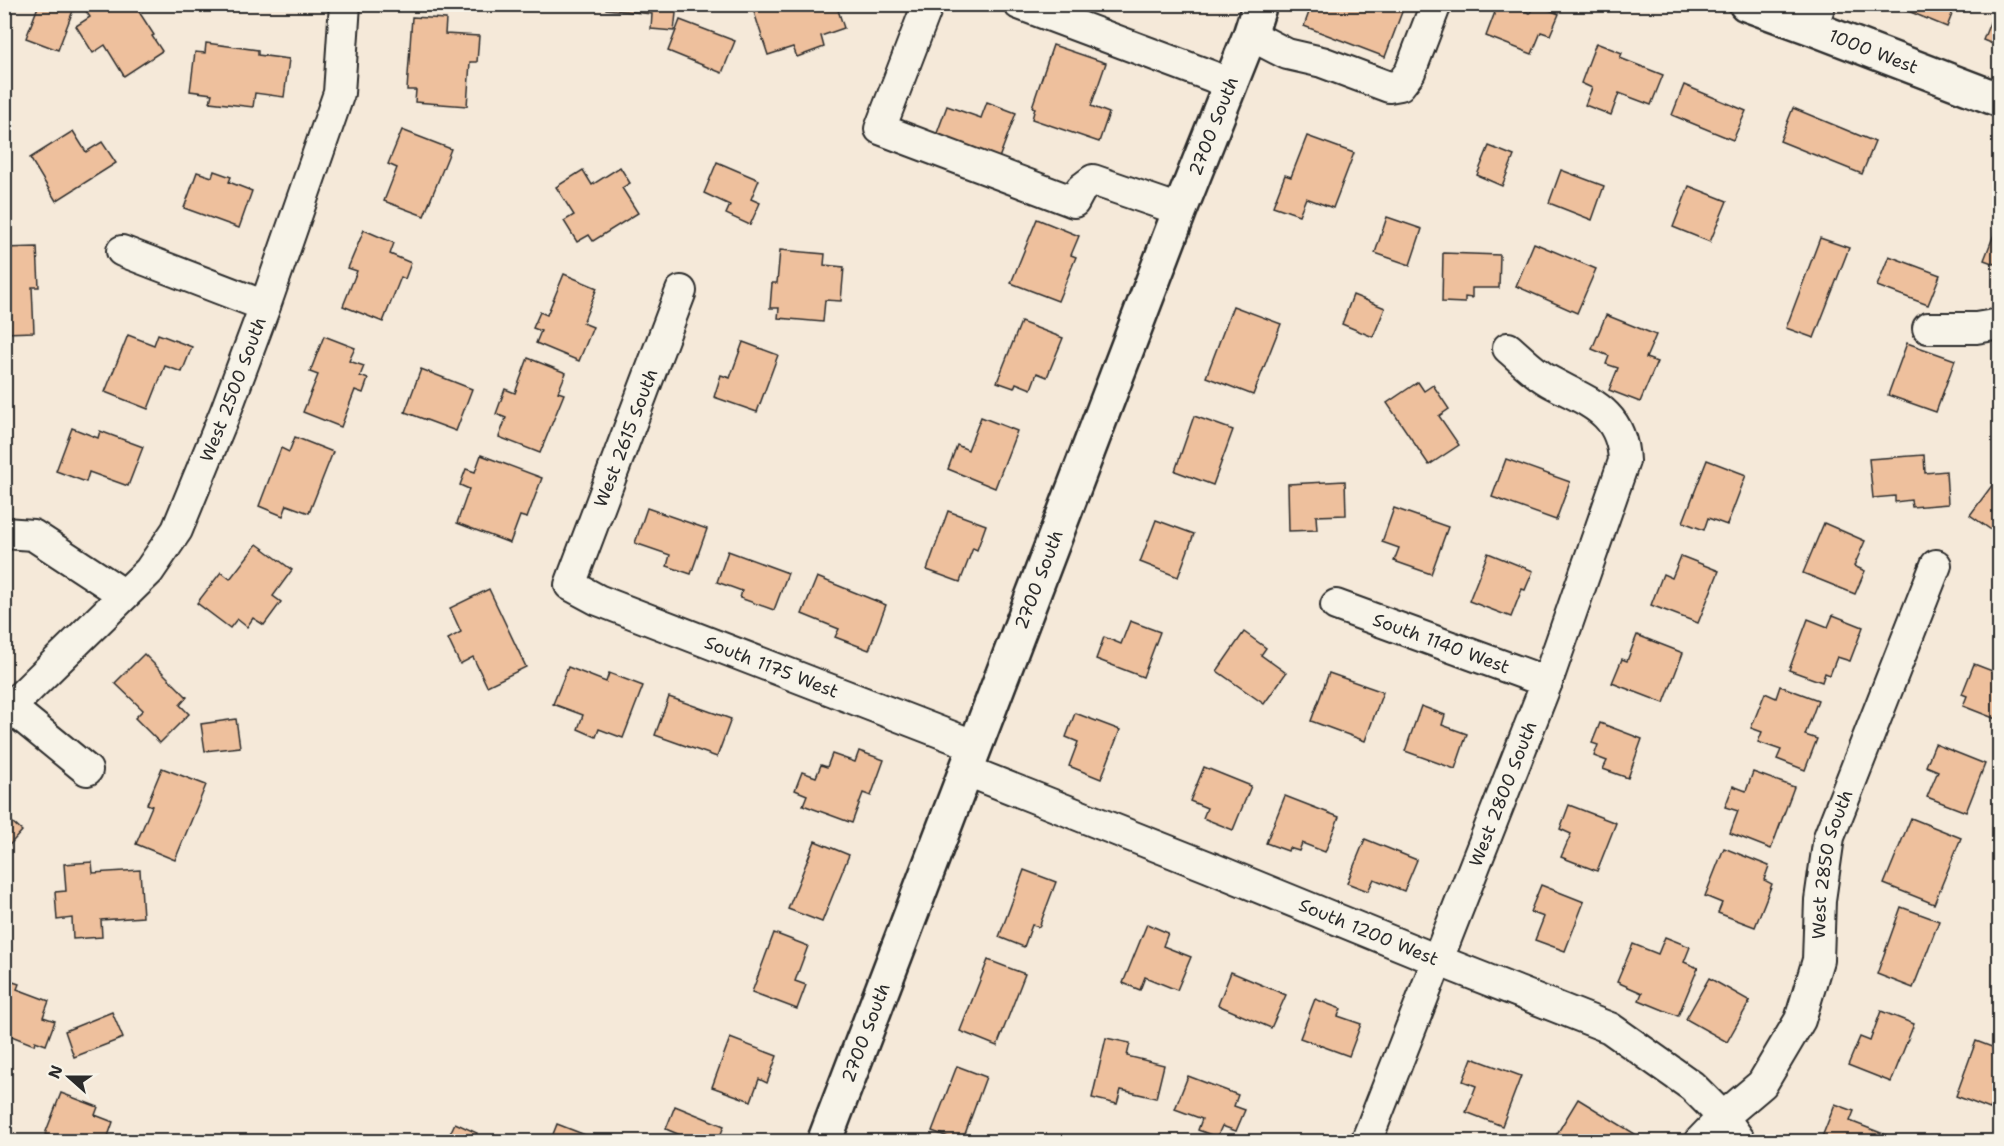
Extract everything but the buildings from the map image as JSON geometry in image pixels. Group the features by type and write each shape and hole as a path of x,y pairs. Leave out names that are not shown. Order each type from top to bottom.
{"main road":[{"name":"1000 West","path":"1746,4 1816,16 2000,100"},
{"name":"2700 South","path":"824,1142 1180,210 1258,16"}],"street":[{"name":"West 2500 South","path":"7,710 149,571 177,530 225,413 265,306 339,93 345,4"},
{"path":"928,4 880,129 1074,202 1081,189 1093,180 1180,210"},
{"path":"1019,4 1230,85"},
{"path":"1258,16 1287,54 1322,62 1389,87 1400,85 1410,72 1436,4"},
{"path":"122,251 265,306"},
{"name":"West 2615 South","path":"570,585 681,291"},
{"path":"1928,328 1976,328 2000,324"},
{"name":"West 2800 South","path":"1366,1142 1547,682 1624,461 1624,444 1614,424 1599,406 1546,380 1508,348"},
{"path":"4,533 33,536 123,594"},
{"name":"West 2850 South","path":"1699,1142 1723,1117 1762,1084 1800,1020 1818,960 1820,900 1829,837 1936,565"},
{"name":"South 1175 West","path":"570,585 598,600 970,758"},
{"name":"South 1140 West","path":"1336,605 1547,682"},
{"path":"7,710 87,770"},
{"name":"South 1200 West","path":"970,758 1198,862 1610,1028 1692,1086 1723,1117 1741,1142"}]}
